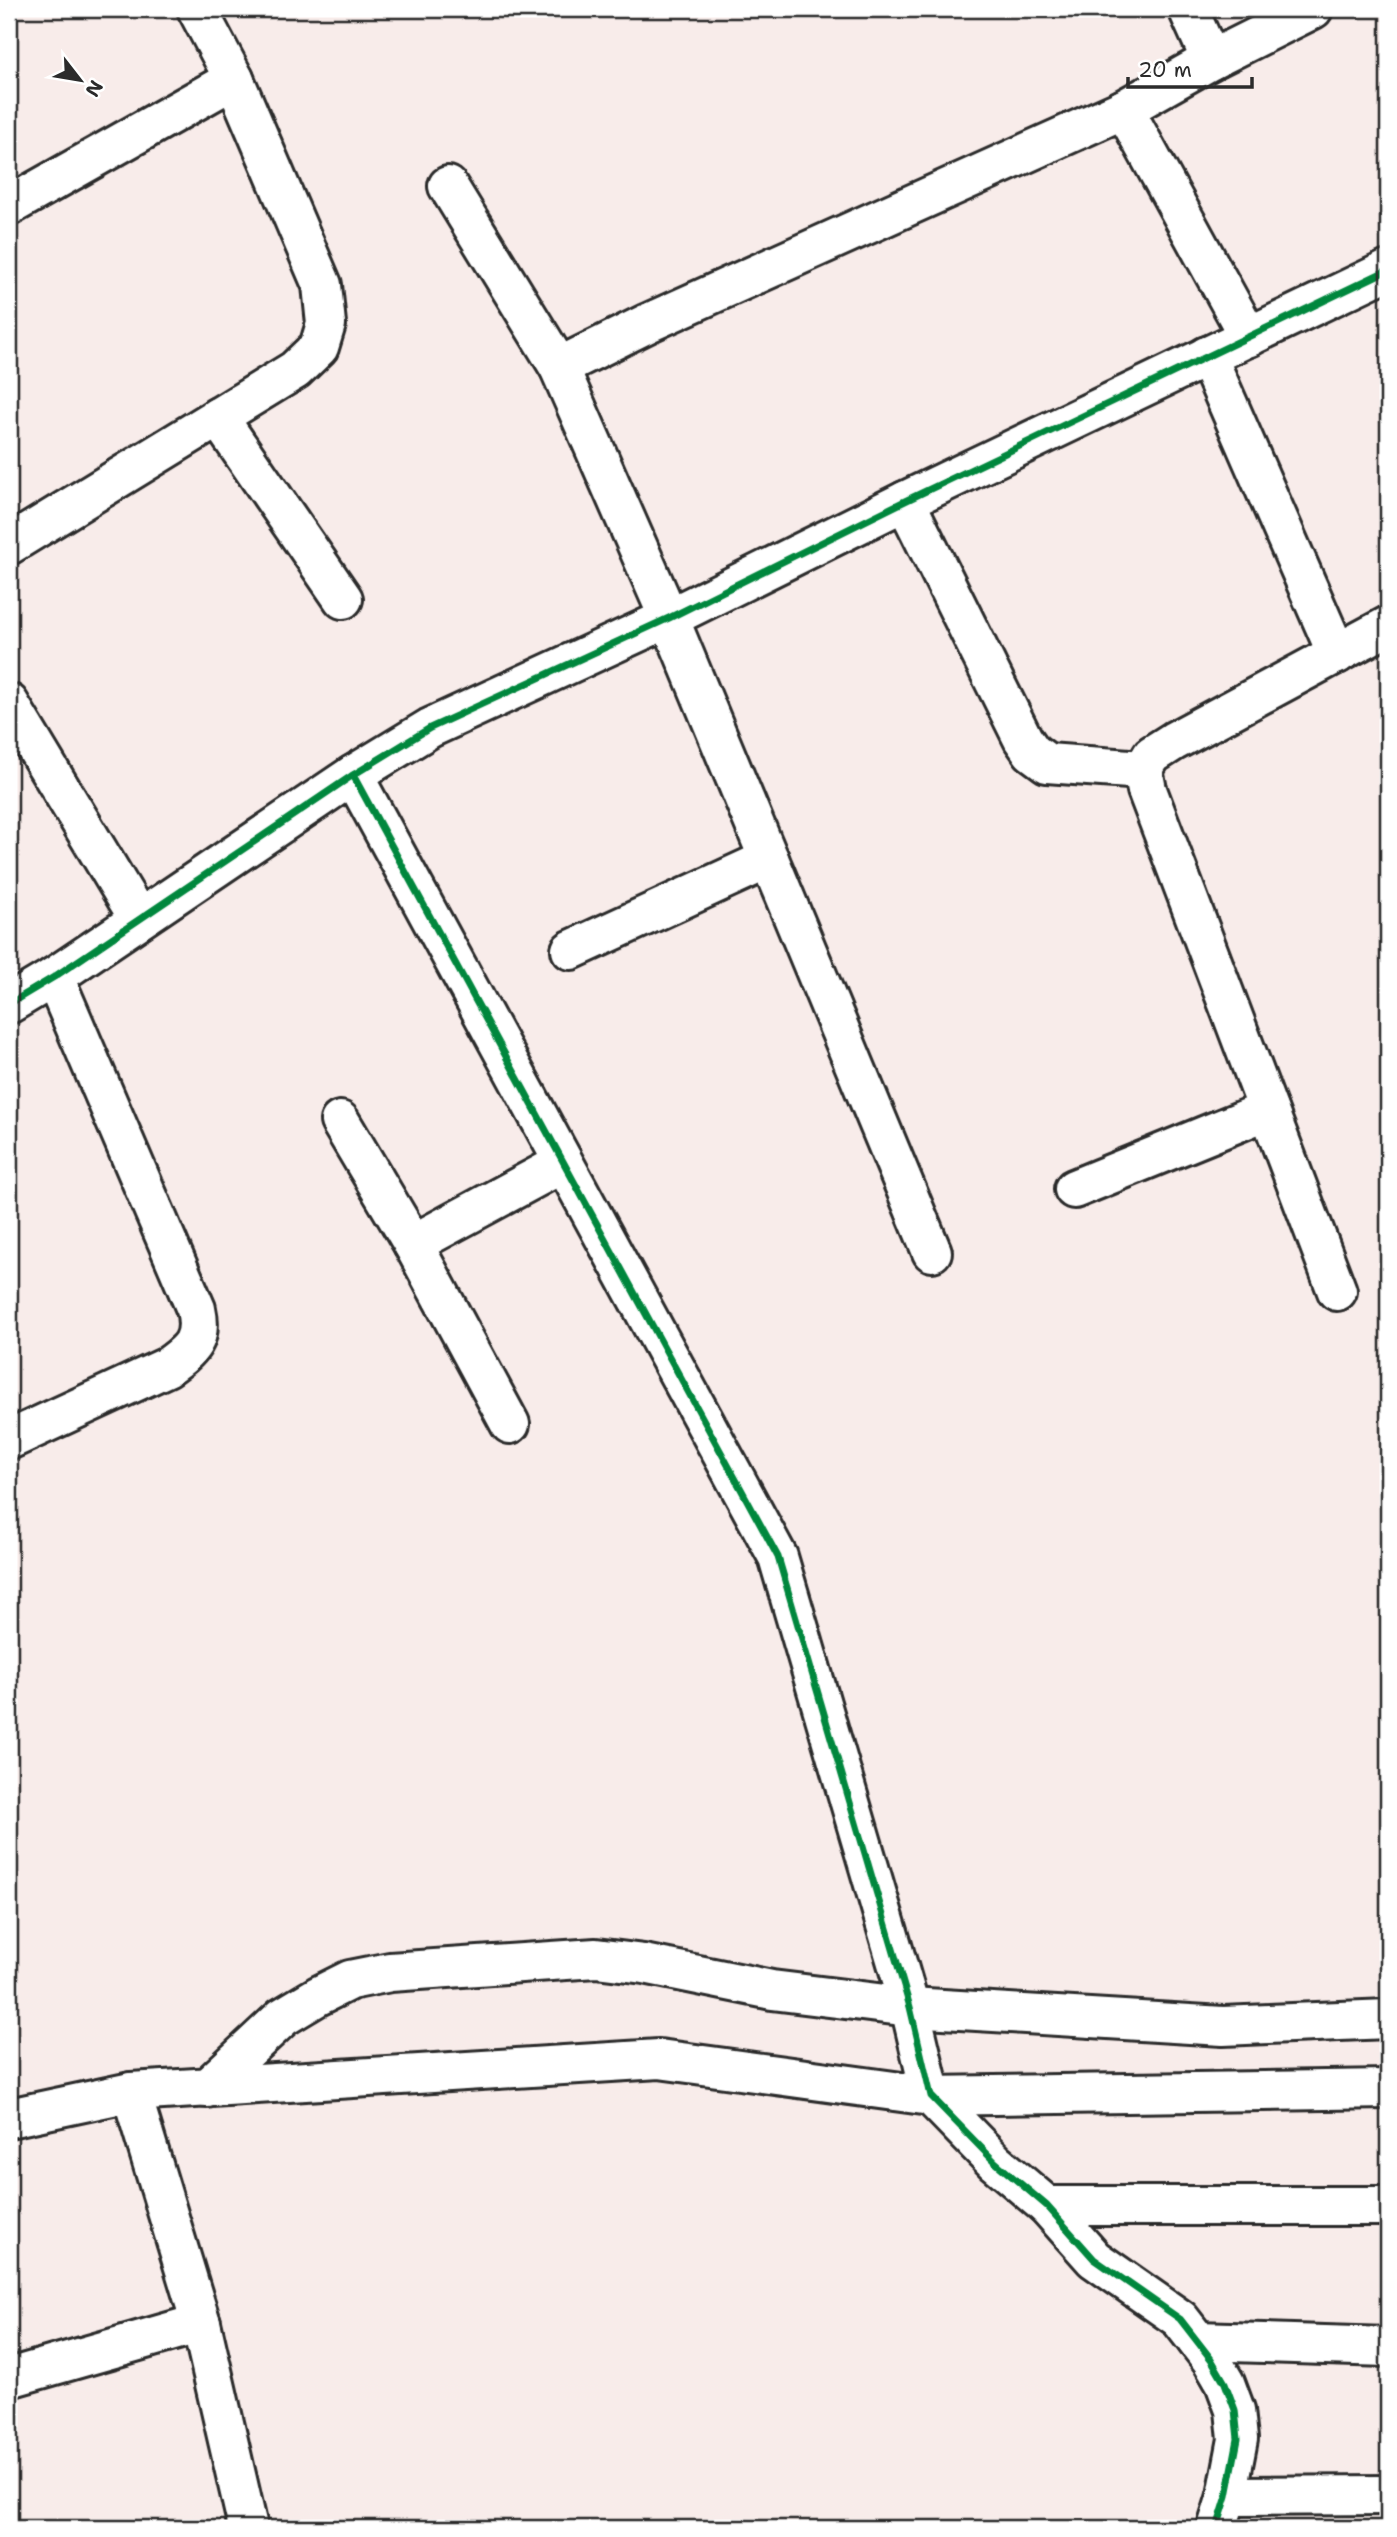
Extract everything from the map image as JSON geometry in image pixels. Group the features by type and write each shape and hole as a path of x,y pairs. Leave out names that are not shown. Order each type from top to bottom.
{"street":[{"path":"9,545 295,370 319,347 327,324 322,285 234,79 197,9"},
{"path":"1188,9 1211,60"},
{"path":"559,367 648,323 1124,109 1211,60 1313,9"},
{"path":"9,206 234,79"},
{"path":"1124,109 1249,337"},
{"path":"448,186 559,367 669,618 932,1252"},
{"path":"9,1004 54,977 353,775 430,728 669,618 905,500 1388,270"},
{"path":"1208,356 1337,654"},
{"path":"218,417 343,599"},
{"path":"905,500 1023,739 1032,752 1047,763 1143,770"},
{"path":"1337,1291 1147,790 1143,770 1152,755 1174,741 1388,626"},
{"path":"9,703 139,919"},
{"path":"353,775 778,1557 910,2007 931,2096 995,2162 1047,2206 1094,2259 1180,2319 1196,2341 1225,2383 1235,2410 1238,2439 1222,2512 1388,2495"},
{"path":"571,950 769,859"},
{"path":"9,1440 167,1367 186,1354 197,1340 199,1323 196,1309 54,977"},
{"path":"1074,1189 1268,1110"},
{"path":"340,1121 413,1244 510,1424"},
{"path":"413,1244 563,1163"},
{"path":"207,2088 284,2017 350,1980 390,1972 596,1958 644,1964 772,1990 910,2007 1223,2026 1388,2019"},
{"path":"9,2118 131,2092 659,2059 931,2096 1388,2089"},
{"path":"131,2092 201,2323 244,2526"},
{"path":"1047,2206 1388,2206"},
{"path":"9,2378 201,2323"},
{"path":"1196,2341 1388,2347"}],"cycle path":[{"path":"9,1004 54,977 353,775 430,728 669,618 905,501 1388,270"},
{"path":"353,775 778,1557 910,2007 931,2096 995,2162 1047,2206 1094,2259 1180,2319 1211,2359 1225,2383 1235,2410 1238,2439 1227,2496 1217,2528"}]}
